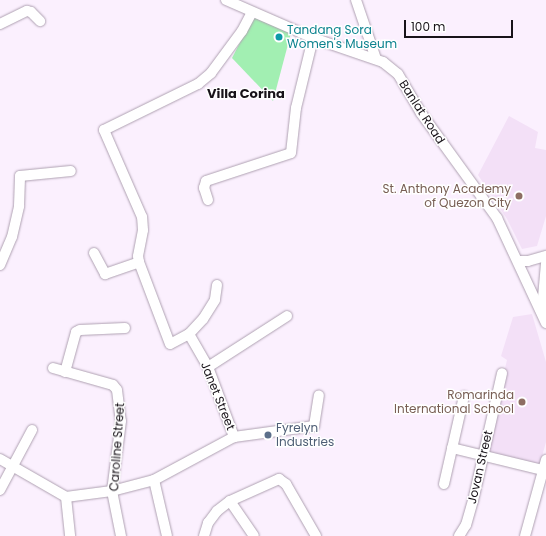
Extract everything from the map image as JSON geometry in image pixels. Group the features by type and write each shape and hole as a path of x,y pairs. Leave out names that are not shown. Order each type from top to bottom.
{"street":[{"name":"Banlat Road","path":"226,0 313,38 376,59 387,64 402,79 424,119 490,207 518,261 542,311 546,323"},
{"path":"356,0 376,59"},
{"path":"0,24 27,11 31,12 40,21"},
{"path":"217,285 215,300 190,334 170,344 139,262 138,256 144,230 142,218 104,130 198,84 212,73 224,57 252,12"},
{"path":"208,200 204,188 206,182 291,153 296,108 313,38"},
{"path":"0,265 12,237 19,206 20,176 71,171"},
{"path":"94,253 105,274 139,262"},
{"path":"518,261 528,262 546,256"},
{"path":"542,311 546,263"},
{"path":"208,367 287,316"},
{"path":"53,368 65,372 76,332 80,330 125,328"},
{"name":"Janet Street","path":"190,334 208,367 234,437"},
{"name":"Caroline Street","path":"65,372 113,386 117,390 121,421 112,491 121,536"},
{"name":"Jovan Street","path":"459,536 466,525 502,373"},
{"path":"0,460 66,496 112,491 154,480 234,437 314,426 319,395"},
{"path":"444,484 464,396"},
{"path":"0,490 32,430"},
{"path":"452,448 545,467 525,536"},
{"path":"154,480 167,536"},
{"path":"204,536 208,523 217,511 230,501 271,481 283,481 316,536"},
{"path":"66,496 70,536"},
{"path":"230,501 254,536"}],"shaded area":[{"name":"St. Anthony Academy of Quezon City","path":"509,116 538,132 535,148 546,150 546,216 537,246 522,249 507,219 478,175"},
{"name":"Romarinda International School","path":"532,314 546,362 546,442 540,464 485,453 507,360 501,356 513,317"}],"green space":[{"path":"253,17 291,33 273,101 232,58"}],"place":[{"name":"Tandang Sora Women's Museum","path":"279,37"},
{"name":"St. Anthony Academy of Quezon City","path":"519,196"},
{"name":"Romarinda International School","path":"522,402"},
{"name":"Fyrelyn Industries","path":"268,435"}],"district":[{"name":"Villa Corina","path":"246,94"}]}
